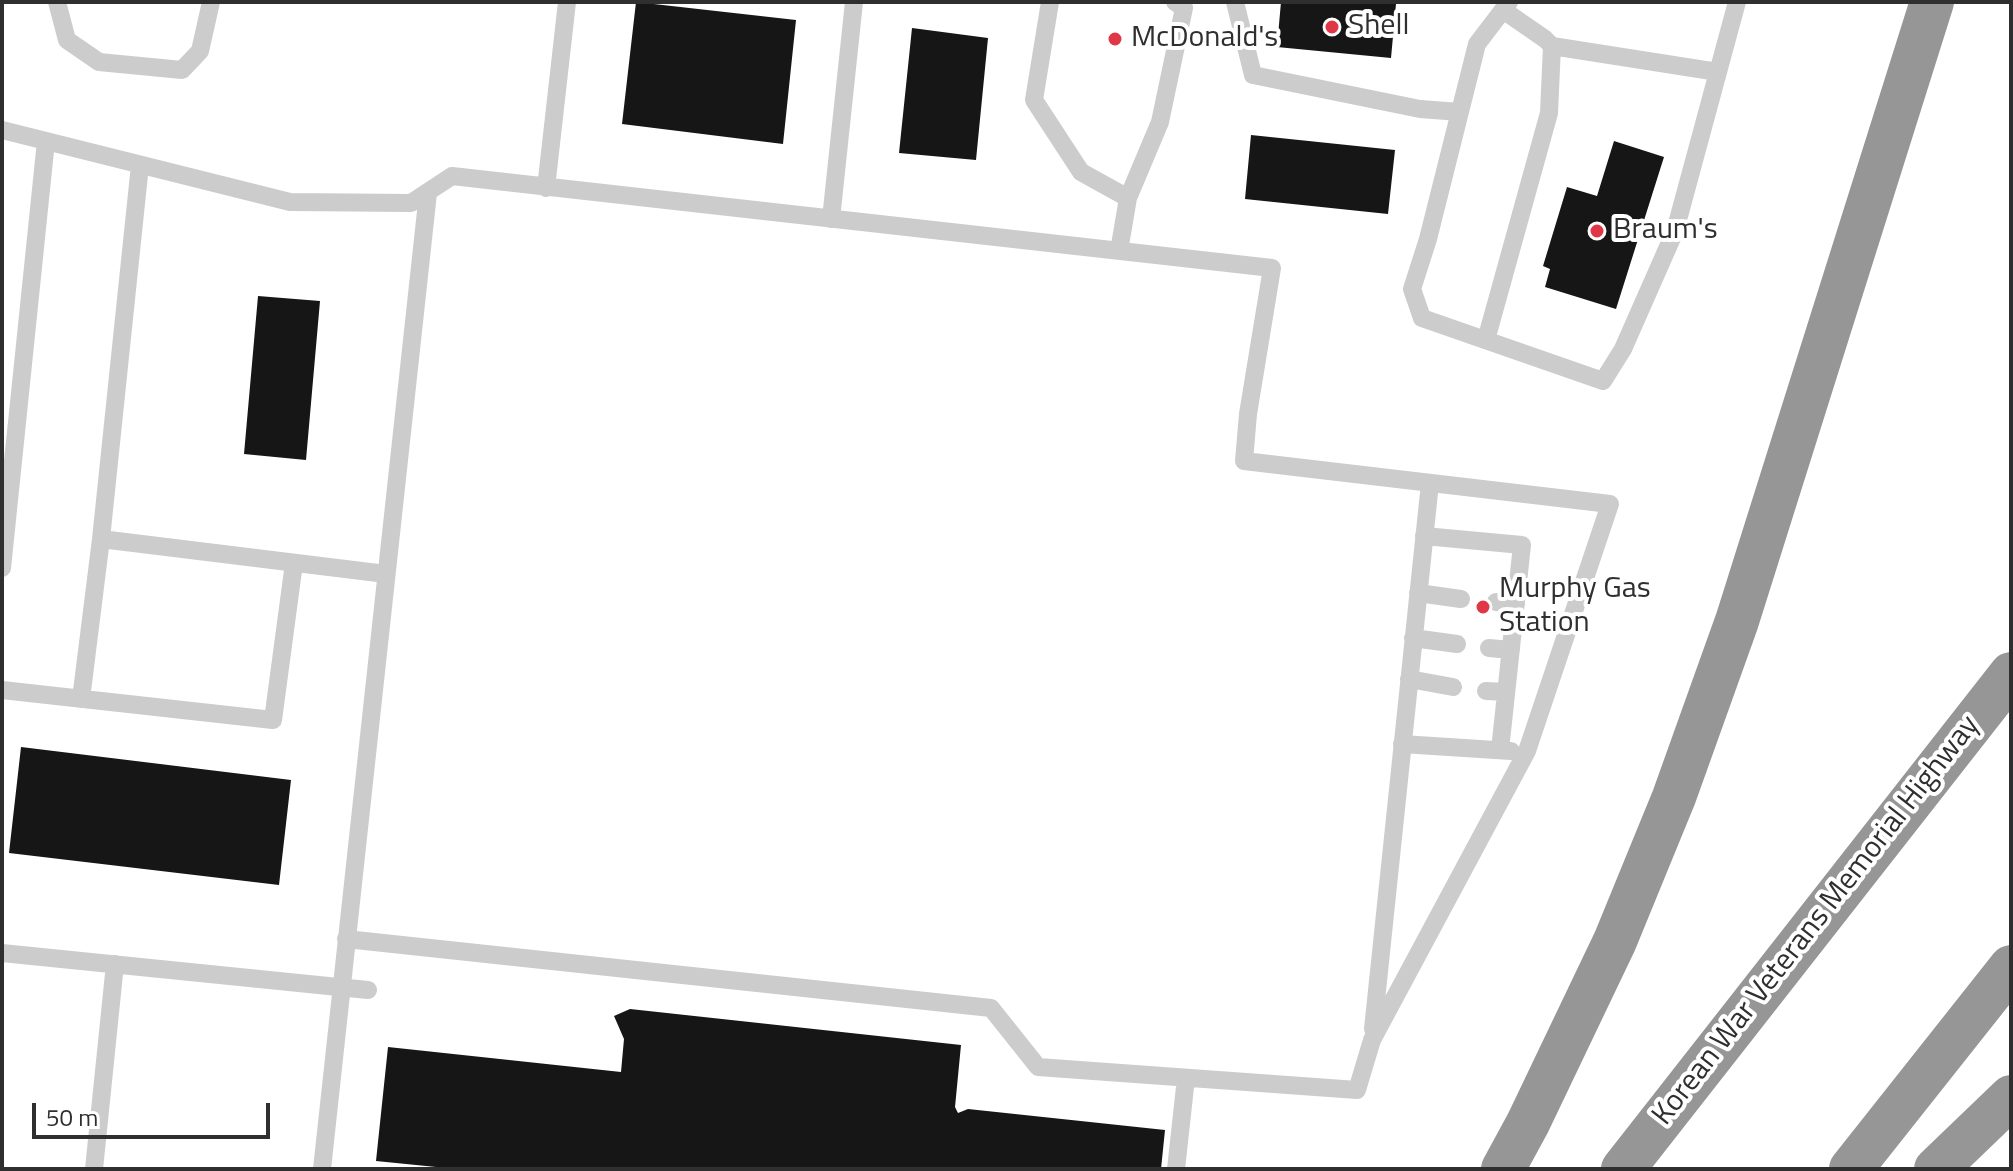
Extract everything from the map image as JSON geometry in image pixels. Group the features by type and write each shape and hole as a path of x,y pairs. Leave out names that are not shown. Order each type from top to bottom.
{"highway":[{"path":"1503,1169 1615,941 1674,797 1737,621 1932,2"},
{"name":"Korean War Veterans Memorial Highway","path":"1623,1169 2011,674"},
{"path":"1851,1169 2011,967"},
{"path":"1936,1169 2011,1097"}],"lane":[{"path":"57,2 67,40 99,62 182,70 200,51 211,2"},
{"path":"546,188 567,2"},
{"path":"831,219 854,2"},
{"path":"1050,2 1034,100 1081,172 1128,198"},
{"path":"1235,2 1253,75 1420,109 1460,112"},
{"path":"1718,72 1552,46 1506,6 1477,44 1428,239 1412,289 1422,318 1603,381 1623,349 1675,231 1737,2"},
{"path":"1119,251 1128,198 1160,122 1187,4"},
{"path":"1486,340 1549,113 1552,46"},
{"path":"2,130 290,202 411,203 452,176 1272,268 1248,414 1244,461 1610,504 1527,751 1372,1040"},
{"path":"2,568 46,141"},
{"path":"81,699 140,165"},
{"path":"322,1169 428,193"},
{"path":"346,939 991,1008 1038,1067 1357,1090 1372,1040 1430,483"},
{"path":"1424,536 1522,545 1500,750"},
{"path":"101,539 386,574"},
{"path":"2,690 273,720 294,563"},
{"path":"1418,593 1461,599"},
{"path":"1496,602 1516,604"},
{"path":"1413,638 1457,644"},
{"path":"1489,648 1511,650"},
{"path":"1409,679 1453,687"},
{"path":"1486,691 1506,692"},
{"path":"1402,744 1527,751"},
{"path":"2,953 368,990"},
{"path":"94,1169 115,964"},
{"path":"1176,1169 1186,1078"}],"building":[{"path":"636,2 796,20 783,144 622,124"},
{"path":"1281,2 1396,4 1391,58 1277,47"},
{"path":"912,28 988,38 976,160 899,153"},
{"path":"1251,135 1395,150 1388,214 1245,199"},
{"name":"Braum's","path":"1614,141 1664,157 1616,309 1545,287 1550,269 1543,266 1567,187 1597,196"},
{"path":"258,296 320,301 306,460 244,454"},
{"path":"21,747 291,780 279,885 9,853"},
{"path":"630,1009 961,1045 955,1107 958,1113 968,1109 1165,1130 1161,1169 456,1169 376,1161 388,1047 621,1072 624,1039 614,1016"}],"place":[{"name":"Shell","path":"1332,27"},
{"name":"McDonald's","path":"1115,39"},
{"name":"Braum's","path":"1597,231"},
{"name":"Murphy Gas Station","path":"1483,607"}]}
